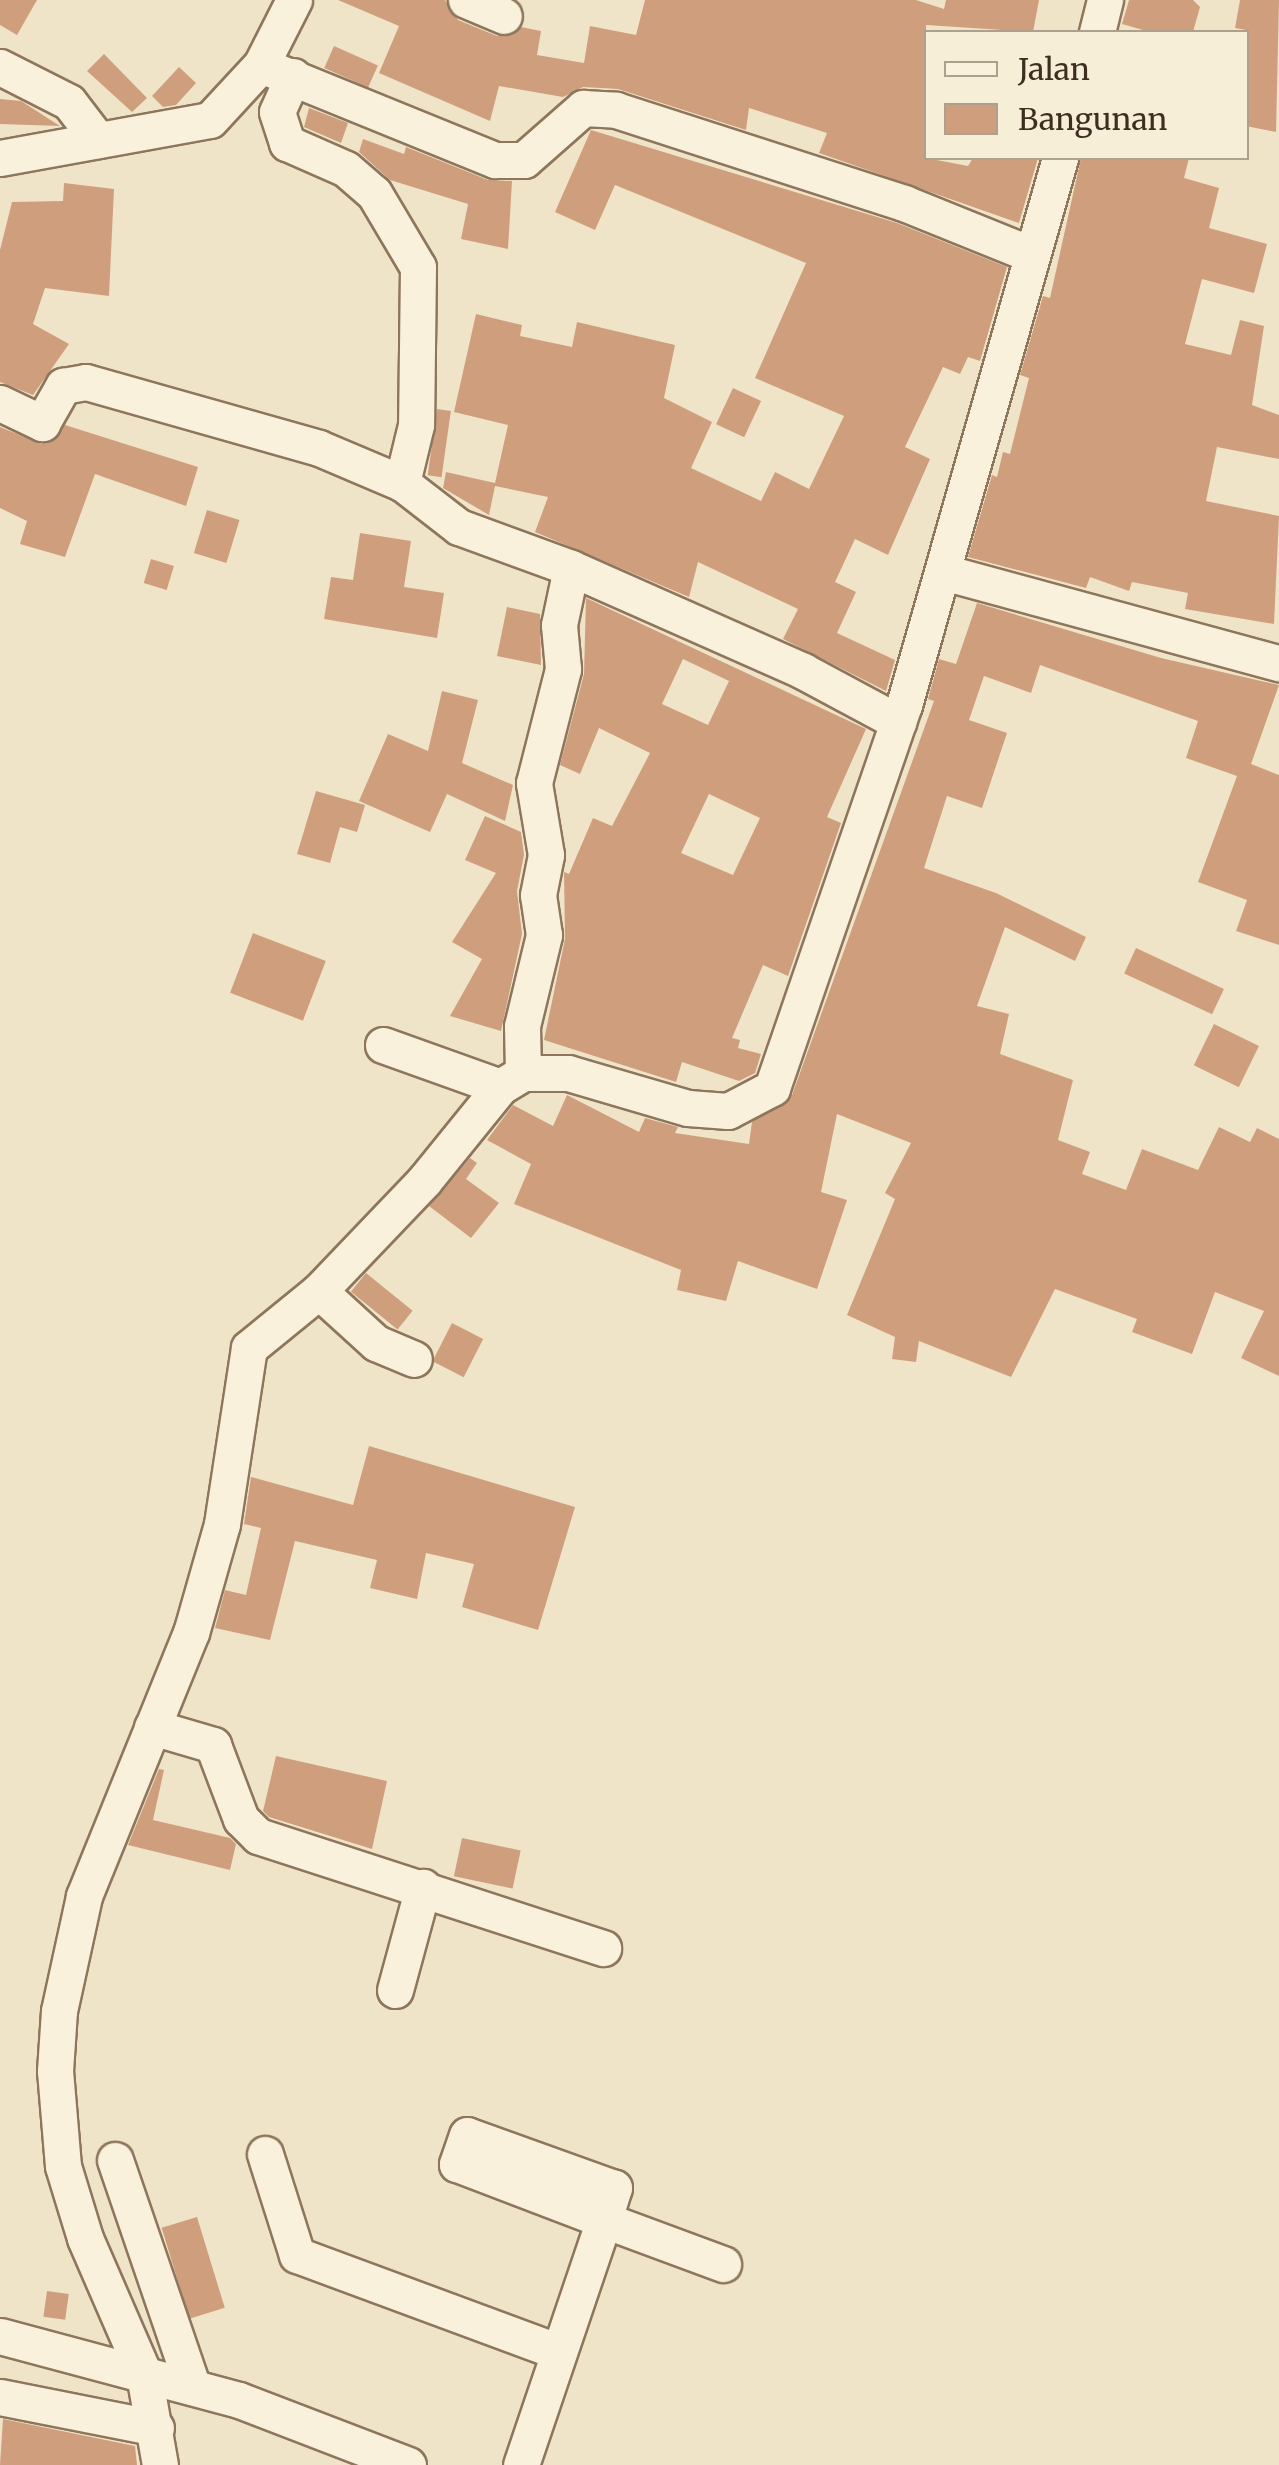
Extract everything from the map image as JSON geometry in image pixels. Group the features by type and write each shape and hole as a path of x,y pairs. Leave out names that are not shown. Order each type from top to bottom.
{"street":[{"path":"294,0 277,71 278,112 287,143 358,177 397,225 418,267 416,425 402,483"},
{"path":"466,0 504,16"},
{"path":"1098,30 1106,0"},
{"path":"0,67 68,102 98,140"},
{"path":"0,158 210,120 277,71"},
{"path":"277,71 495,160 524,160 583,108 616,110 904,203 1030,254"},
{"path":"383,1045 512,1080 568,1074 688,1108 728,1111 772,1088 898,722 1059,160"},
{"path":"0,403 42,423 64,386 86,382 320,448 402,483 459,527 571,568 803,671 898,722"},
{"path":"160,2465 144,2374 85,2238 62,2166 55,2071 59,2011 84,1896 191,1633 222,1524 249,1348 318,1291 512,1080 544,934 538,895 545,842 534,783 563,670 559,624 571,568"},
{"path":"942,572 1279,663"},
{"path":"318,1291 376,1343 414,1360"},
{"path":"152,1727 212,1744 241,1818 258,1836 602,1948"},
{"path":"395,1990 423,1887"},
{"path":"265,2154 297,2254 559,2352"},
{"path":"116,2160 192,2385"},
{"path":"521,2465 604,2220 724,2264"},
{"path":"0,2336 192,2385 408,2465"},
{"path":"0,2397 156,2428"}],"building":[{"path":"0,0 37,0 17,35 0,25"},
{"path":"338,0 445,0 458,20 497,36 521,27 541,31 537,55 584,63 590,26 636,35 645,0 916,0 944,9 946,0 1039,0 1033,30 926,25 924,30 924,160 968,166 972,160 1037,160 1019,223 819,153 827,133 749,108 746,130 618,89 583,87 563,97 499,86 490,121 379,73 399,26"},
{"path":"1129,0 1193,0 1200,7 1194,30 1143,30 1122,24"},
{"path":"1240,0 1279,0 1276,132 1249,127 1249,30 1235,28"},
{"path":"334,46 378,66 368,87 324,68"},
{"path":"104,54 147,98 132,112 87,71"},
{"path":"179,67 196,83 176,105 163,107 152,96"},
{"path":"0,99 21,101 60,126 0,124"},
{"path":"309,108 348,123 341,143 304,127"},
{"path":"591,130 897,223 1007,267 980,361 968,357 960,374 943,367 905,447 930,459 888,555 855,539 835,582 856,592 837,633 895,660 886,691 783,639 798,609 698,562 689,597 535,532 548,497 495,486 489,515 443,488 446,472 495,483 508,425 454,412 476,314 522,325 520,336 572,347 577,322 675,345 664,398 712,422 691,468 761,501 775,472 809,489 844,416 755,378 806,263 615,185 595,230 555,212"},
{"path":"363,139 404,154 406,147 488,180 512,181 508,249 461,239 468,204 390,180 359,152"},
{"path":"1081,160 1188,160 1184,178 1219,188 1209,228 1267,244 1254,293 1202,279 1185,344 1231,355 1240,320 1264,326 1252,405 1279,415 1279,459 1217,447 1206,501 1279,516 1274,624 1185,609 1188,593 1132,582 1129,591 1090,577 1086,588 968,557 992,475 997,477 1003,452 1010,454 1029,378 1020,375 1043,296 1050,298"},
{"path":"64,183 114,189 109,296 45,288 33,324 69,344 33,395 0,382 0,250 12,202 63,201"},
{"path":"733,388 761,401 744,437 716,424"},
{"path":"437,409 451,411 442,477 428,475"},
{"path":"65,425 198,467 186,506 95,474 65,557 20,544 27,521 0,508 0,427 42,444"},
{"path":"207,510 240,520 226,563 194,553"},
{"path":"360,533 411,541 404,587 444,593 437,638 324,619 331,577 353,580"},
{"path":"151,559 174,566 167,590 144,583"},
{"path":"586,598 866,729 827,817 841,823 788,976 763,965 732,1038 740,1040 738,1048 761,1054 755,1073 739,1081 682,1062 676,1082 544,1040 565,939 564,872 569,874 593,818 612,826 650,753 599,728 580,774 560,765 584,674","holes":["683,659 729,681 708,725 662,704","709,794 760,818 733,875 681,853"]},
{"path":"977,603 1161,658 1279,685 1251,764 1279,775 1279,945 1236,931 1247,900 1198,882 1237,776 1186,758 1198,721 1040,665 1031,693 984,676 969,720 1007,733 982,808 947,796 924,868 996,893 1086,937 1075,961 1005,927 977,1006 1009,1014 1000,1054 1073,1080 1058,1140 1090,1152 1082,1174 1126,1190 1142,1149 1198,1170 1219,1127 1250,1142 1257,1128 1279,1139 1279,1376 1241,1358 1264,1311 1215,1292 1192,1354 1132,1332 1137,1319 1055,1289 1011,1377 919,1341 916,1362 892,1359 895,1337 847,1315 895,1199 885,1193 911,1143 837,1114 821,1192 847,1200 817,1289 738,1261 726,1301 677,1290 681,1270 514,1204 531,1164 487,1140 513,1105 553,1126 567,1095 639,1132 645,1118 678,1127 675,1133 749,1144 752,1122 792,1095 934,701 928,699 939,659 956,664"},
{"path":"507,607 540,614 541,665 497,656"},
{"path":"442,691 478,700 462,763 513,785 505,821 447,794 430,832 359,801 388,734 428,751"},
{"path":"316,791 365,805 357,832 340,827 330,863 297,854"},
{"path":"485,816 521,832 524,855 517,891 522,934 501,1031 450,1016 482,959 452,942 496,873 465,860"},
{"path":"253,933 326,961 303,1021 230,993"},
{"path":"1136,948 1224,989 1212,1014 1124,973"},
{"path":"1214,1024 1259,1046 1239,1087 1194,1065"},
{"path":"470,1158 477,1163 466,1179 499,1203 471,1238 429,1206"},
{"path":"366,1273 413,1311 398,1329 351,1292"},
{"path":"452,1323 483,1339 464,1377 432,1361"},
{"path":"369,1446 575,1507 538,1630 462,1607 474,1564 426,1553 417,1599 370,1588 377,1560 295,1541 270,1640 215,1628 225,1590 246,1595 261,1528 244,1524 251,1477 353,1505"},
{"path":"276,1756 387,1781 372,1849 269,1817 263,1811"},
{"path":"159,1769 164,1770 153,1820 230,1838 236,1844 230,1870 128,1845"},
{"path":"462,1838 521,1850 513,1889 454,1876"},
{"path":"197,2217 225,2308 189,2319 162,2228"},
{"path":"47,2291 69,2294 65,2320 43,2317"},
{"path":"3,2419 135,2446 137,2465 0,2465"}]}
